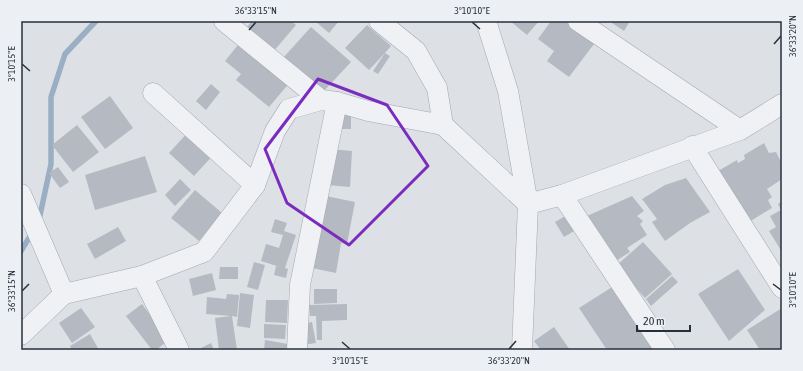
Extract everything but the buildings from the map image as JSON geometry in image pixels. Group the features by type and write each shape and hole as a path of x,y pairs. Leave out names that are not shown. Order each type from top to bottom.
{"street":[{"path":"224,21 329,101 368,111 443,125 528,204"},
{"path":"379,21 416,51 437,88 443,125"},
{"path":"486,21 508,91 528,204 525,345"},
{"path":"578,21 740,130"},
{"path":"153,93 255,185"},
{"path":"21,335 64,294 142,276 204,252 255,185 275,131 290,109 329,101"},
{"path":"297,350 300,285 329,101"},
{"path":"528,204 562,195 692,146 740,130 782,104"},
{"path":"692,146 782,288"},
{"path":"21,194 64,294"},
{"path":"562,195 665,350"},
{"path":"142,276 179,350"}],"highlighted area":[{"path":"318,79 387,105 428,166 349,245 287,203 265,149"}],"waterway":[{"path":"39,220 51,164 51,97 65,54 96,21"},
{"path":"21,251 32,233"}]}
